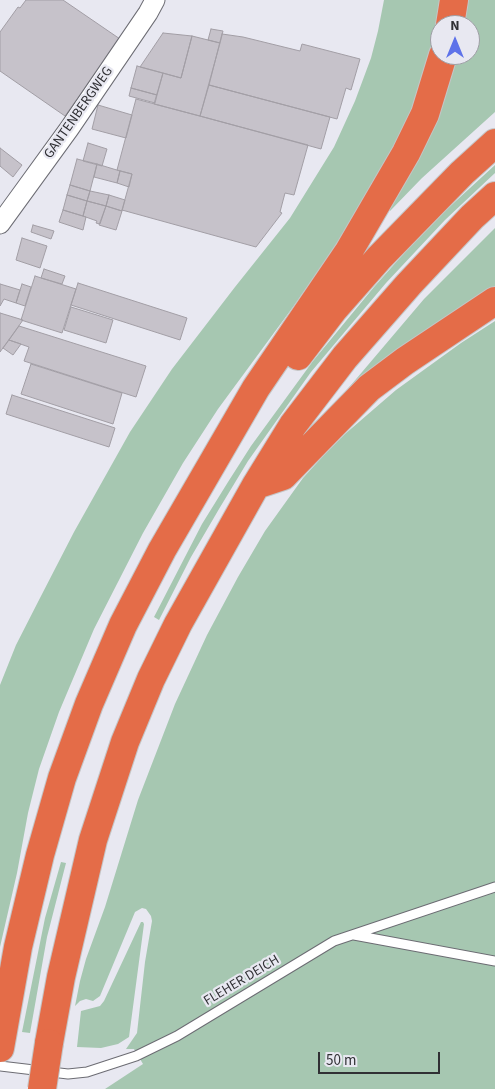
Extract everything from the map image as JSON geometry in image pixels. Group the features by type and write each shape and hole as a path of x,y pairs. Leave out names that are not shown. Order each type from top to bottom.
{"highway":[{"path":"452,15 454,0"},
{"path":"1,1042 18,947 62,778 89,704 123,625 162,550 256,388 349,251 406,153 425,114 440,65"},
{"path":"200,484 334,309 379,258 462,173 495,143"},
{"path":"42,1089 62,977 93,840 125,742 150,678 256,485 293,425 345,357 409,284 472,217 495,196"},
{"path":"256,485 283,476 369,388 405,361 495,301"}],"street":[{"name":"GANTENBERGWEG","path":"0,224 74,121 155,0"}],"lane":[{"name":"FLEHER DEICH","path":"0,1066 68,1074 87,1072 136,1056 177,1036 334,941 495,888"},
{"path":"351,934 495,961"}],"green space":[{"path":"384,0 442,0 440,15 430,15 430,56 420,89 385,165 335,247 218,409 183,463 143,533 94,629 59,712 39,769 0,947 0,685 16,645 74,532 130,432 172,369 290,218 334,147 355,101 371,58"},
{"path":"468,0 495,0 495,112 422,178 390,211 413,169 441,107 453,65 480,65 480,15 465,15"},
{"path":"495,165 495,173 445,220 386,283 311,372 248,461 191,557 159,620 154,617 202,524 228,482 251,446 313,361 406,251 445,211"},
{"path":"495,228 495,288 340,398 424,299"},
{"path":"495,321 495,1089 105,1089 143,1064 134,1049 126,1049 137,1033 152,921 146,909 142,908 135,912 100,996 93,1001 86,999 80,1001 75,1006 80,981 138,800 175,704 207,635 265,531 303,478 324,455 345,434 396,390"},
{"path":"61,862 66,863 47,937 30,1033 22,1032 45,918"},
{"path":"141,922 144,924 129,1037 118,1044 101,1048 77,1047 81,1011 100,1006 104,1001"}],"building":[{"path":"26,0 63,0 120,39 65,116 0,71 0,32 18,7 20,8"},
{"path":"211,29 223,31 220,43 208,40"},
{"path":"163,33 192,36 181,78 140,67"},
{"path":"222,34 243,37 300,51 302,44 360,59 351,90 346,88 337,119 209,85"},
{"path":"192,36 220,43 200,116 154,104 163,73 181,78"},
{"path":"137,66 163,73 157,95 131,88"},
{"path":"209,85 330,117 321,149 200,116"},
{"path":"131,88 157,95 155,103 129,96"},
{"path":"136,99 308,145 294,195 285,193 280,212 282,213 256,247 122,210 132,174 117,170"},
{"path":"98,105 132,115 126,138 92,129"},
{"path":"88,143 107,149 102,166 83,161"},
{"path":"0,148 22,165 13,177 0,166"},
{"path":"77,159 97,164 90,191 70,185"},
{"path":"97,164 120,171 117,183 94,177"},
{"path":"120,171 132,174 129,187 117,183"},
{"path":"70,185 90,191 87,201 67,195"},
{"path":"90,191 109,195 106,206 87,201"},
{"path":"67,195 87,201 83,216 63,210"},
{"path":"109,195 125,200 122,211 106,206"},
{"path":"87,201 106,206 100,224 83,216"},
{"path":"106,206 122,211 116,230 99,225"},
{"path":"63,210 86,217 83,230 59,222"},
{"path":"33,225 54,231 51,239 31,232"},
{"path":"22,238 47,246 40,268 16,260"},
{"path":"44,269 65,276 62,284 41,278"},
{"path":"35,276 76,289 62,333 21,320"},
{"path":"78,283 187,318 180,340 71,305"},
{"path":"0,284 20,290 16,303 4,299 0,306"},
{"path":"22,284 31,287 25,306 16,303"},
{"path":"71,307 113,320 106,343 64,330"},
{"path":"0,313 23,320 0,352"},
{"path":"19,326 146,366 136,397 24,361 29,347 9,340"},
{"path":"9,340 21,344 13,355 3,348"},
{"path":"31,364 122,393 113,424 21,394"},
{"path":"12,395 115,428 109,447 6,414"}]}
